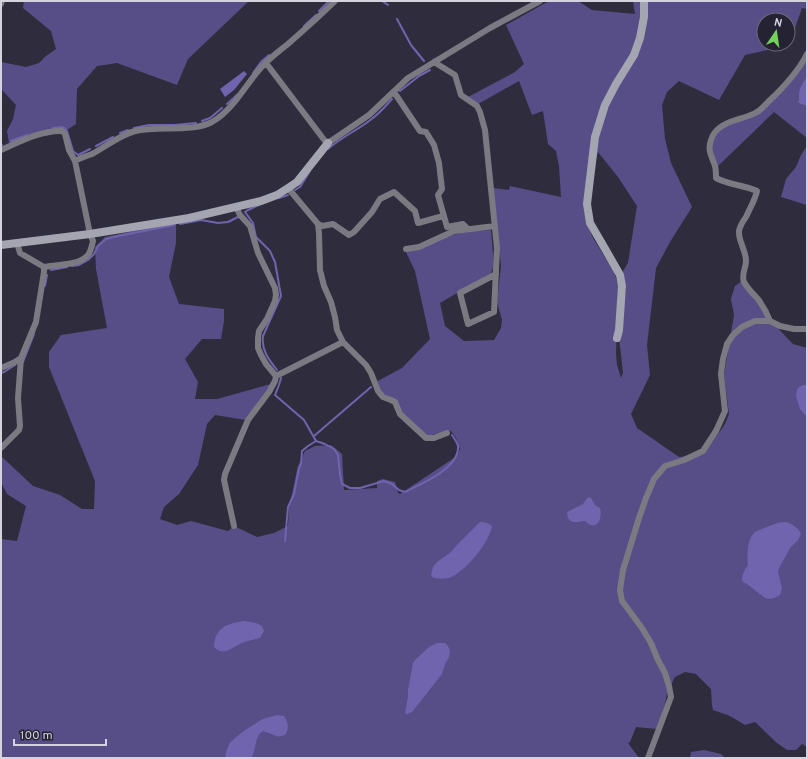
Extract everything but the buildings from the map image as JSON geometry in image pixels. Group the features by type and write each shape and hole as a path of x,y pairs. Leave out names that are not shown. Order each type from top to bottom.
{"street":[{"path":"75,161 134,131 192,127 205,125 214,121 236,101 258,70 335,1"},
{"path":"1,245 90,234 189,218 262,201 277,195 297,182 328,143 369,115 408,78 484,32 540,1"},
{"path":"617,338 619,330 622,286 620,275 590,223 587,204 596,137 600,120 605,105 634,55 640,38 644,17 644,1"},
{"path":"770,321 764,308 748,288 743,279 746,260 739,236 740,226 756,197 757,191 751,188 730,184 716,178 716,167 711,156 710,145 712,137 718,129 732,121 758,112 786,83 802,63 807,54"},
{"path":"434,62 455,75 461,95 477,106 485,130 497,248 496,274 494,312 468,324 460,293 496,274"},
{"path":"266,63 328,143"},
{"path":"394,92 420,131 426,132 434,146 439,163 442,189 438,195 447,227 463,224 468,229"},
{"path":"1,150 21,141 56,131 62,131 65,134 69,150 75,161 90,234 94,241 88,255 81,260 71,264 44,267 20,252 17,242"},
{"path":"288,188 318,224 322,226 333,224 349,234 354,232 372,212 380,199 394,192 415,212 418,223 443,216"},
{"path":"236,207 240,215 250,226 258,253 275,288 275,302 267,319 259,331 258,348 260,355 276,376"},
{"path":"318,224 320,270 324,286 331,302 337,330 343,342 366,365 378,391 383,397 395,402 400,414 426,438 434,438 447,433"},
{"path":"406,249 419,247 454,231 495,226"},
{"path":"1,448 19,430 18,398 21,358 36,322 44,267"},
{"path":"648,758 671,697 665,673 651,643 622,601 620,590 623,570 638,518 654,479 665,466 684,460 703,451 716,431 725,411 721,374 722,360 727,344 733,335 742,327 755,321 770,321 787,328 807,329"},
{"path":"234,526 224,480 225,474 248,420 269,392 276,376 343,342"},
{"path":"1,368 21,358"}],"shaded area":[{"path":"24,1 249,1 188,59 177,85 117,63 97,66 77,89 76,124 64,132 9,143 7,131 13,119 16,105 1,89 1,62 26,67 39,63 56,49 51,31 23,8"},
{"path":"549,1 578,1 592,10 635,14 633,1 807,1 807,9 802,8 796,25 796,12 756,12 756,52 758,52 745,55 719,100 679,81 667,92 662,105 665,139 671,163 692,207 656,268 647,345 650,375 631,414 637,428 679,457 704,454 725,424 729,414 724,375 734,315 731,299 735,286 742,281 767,317 793,344 807,348 807,385 804,385 807,415 807,747 802,744 796,750 787,750 777,743 755,722 745,725 730,716 713,710 711,689 696,674 685,672 675,677 667,693 657,729 636,727 630,742 628,743 639,758 1,758 1,539 17,541 26,506 7,494 1,482 1,456 33,486 60,495 82,509 94,509 95,481 49,367 49,352 61,335 107,328 96,269 95,247 105,237 176,222 176,243 169,277 179,304 224,309 221,339 202,339 185,359 198,382 195,399 217,399 271,384 246,420 215,415 207,424 198,465 179,494 164,507 160,519 177,525 191,521 228,531 233,527 236,527 257,537 274,533 288,526 289,508 298,466 305,451 315,446 331,445 342,454 344,490 377,488 377,481 383,479 395,482 398,493 400,494 457,456 460,449 456,438 451,431 426,436 402,413 398,404 382,395 376,382 402,368 430,339 415,271 405,250 459,233 491,230 494,265 491,273 440,303 445,326 464,341 494,340 501,328 502,320 497,302 501,266 493,188 509,190 510,186 561,197 559,166 556,151 548,144 543,111 532,115 519,81 478,104 468,97 515,72 524,64 506,25","holes":["598,152 618,177 637,206 628,263 623,271 626,289 619,339 623,373 621,378 617,365 616,354 618,284 614,272 593,238 584,210 584,201"]},
{"path":"807,58 807,76 802,85 798,103 807,106 807,138 774,112 717,167 712,156 712,141 720,129 758,114"},
{"path":"244,71 247,74 234,90 225,97 220,89"},
{"path":"807,76 807,106 798,103 800,89"},
{"path":"807,146 807,205 781,197 786,179 796,167"},
{"path":"807,385 807,417 800,409 796,396 799,387"},
{"path":"588,497 591,498 595,505 600,508 601,514 598,523 590,525 585,521 571,521 567,513 583,504"},
{"path":"480,522 492,526 490,533 475,557 454,576 444,579 432,577 433,567 437,562 451,552"},
{"path":"781,522 786,522 795,526 801,534 798,540 790,548 779,568 778,572 782,588 780,595 767,599 742,581 745,569 748,565 750,538 755,532 762,528"},
{"path":"244,621 256,623 262,626 264,631 260,638 243,643 224,652 217,650 214,647 219,631 227,625"},
{"path":"437,643 445,643 450,651 442,674 412,712 407,714 405,713 413,663 429,647"},
{"path":"278,715 284,716 286,720 288,727 286,734 283,736 278,736 263,731 258,736 251,758 225,758 229,745 236,737 263,719"},
{"path":"704,750 721,754 725,758 690,758 691,752"}],"waterway":[{"path":"319,11 329,1"},
{"path":"382,1 388,5"},
{"path":"304,26 316,15"},
{"path":"397,19 411,45 424,61"},
{"path":"253,73 261,62 269,55"},
{"path":"400,91 419,76 430,70"},
{"path":"227,104 238,94"},
{"path":"328,149 372,119 392,99"},
{"path":"202,121 210,118 222,108"},
{"path":"134,128 149,125 196,123"},
{"path":"53,128 62,127 67,131 73,151 78,155 90,149"},
{"path":"120,133 128,130"},
{"path":"11,141 27,135"},
{"path":"96,146 113,137"},
{"path":"295,190 300,187 310,171"},
{"path":"279,198 288,195"},
{"path":"245,212 259,205"},
{"path":"245,212 253,223 256,237 270,251 275,262 281,296 263,336 263,346 266,354 277,370"},
{"path":"180,224 201,220 218,223 228,222 238,217"},
{"path":"72,266 79,265 88,260 94,254 98,246 106,239 174,225"},
{"path":"51,270 67,267"},
{"path":"45,286 47,275"},
{"path":"23,362 34,334"},
{"path":"1,373 15,365"},
{"path":"281,378 275,395 304,420 316,441"},
{"path":"314,436 371,387"},
{"path":"285,541 288,507 294,494 301,464 302,451 308,446 316,441 334,449 338,455 342,484 350,488 360,488 384,481 405,492 429,480 453,461 457,454 458,446 452,435"}]}
